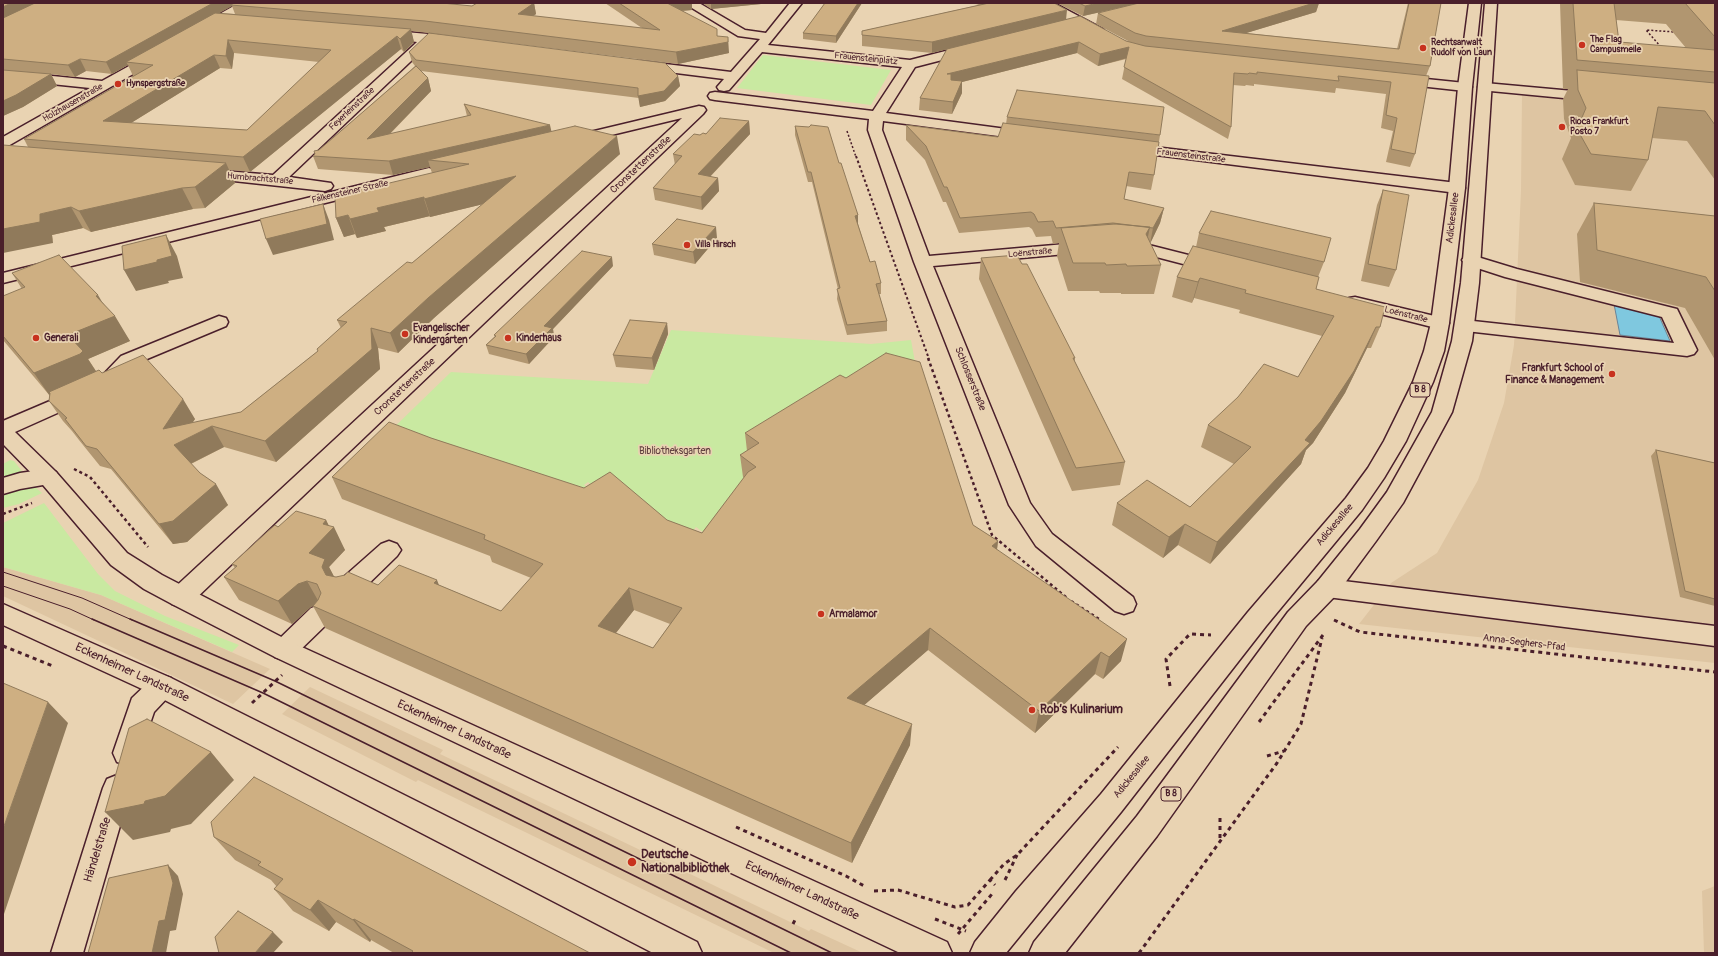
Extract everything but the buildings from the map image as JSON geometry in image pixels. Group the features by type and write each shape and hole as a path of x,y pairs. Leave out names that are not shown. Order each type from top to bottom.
{"street":[{"path":"192,35 248,3"},
{"path":"691,3 742,33 769,36"},
{"path":"796,3 759,48 715,96 1043,138"},
{"path":"1045,3 1108,37"},
{"name":"Adickesallee","path":"991,947 1116,797 1257,619 1354,504 1376,473 1395,441 1423,382 1434,351 1440,323 1457,188 1465,87 1475,3"},
{"name":"Adickesallee","path":"1045,953 1147,826 1297,619 1327,588 1368,535 1395,497 1442,412 1462,341 1464,326 1471,260 1491,3"},
{"path":"1065,26 1095,19"},
{"path":"219,20 242,22"},
{"path":"374,34 428,38 467,43"},
{"name":"Feyerleinstraße","path":"277,180 428,38"},
{"path":"910,64 987,45"},
{"name":"Frauensteinplatz","path":"759,48 910,64 877,116"},
{"name":"Holzhausenstraße","path":"3,143 165,50"},
{"path":"632,63 734,76"},
{"path":"3,75 105,84"},
{"path":"1381,78 1465,87"},
{"path":"1485,87 1607,98"},
{"name":"Cronstettenstraße","path":"181,597 699,110 562,142"},
{"name":"Schlosserstraße","path":"877,116 875,130 923,262 1020,505 1044,540 1124,604"},
{"name":"Frauensteinstraße","path":"1113,146 1457,188"},
{"name":"Falkensteiner Straße","path":"3,278 440,171"},
{"name":"Humbrachtstraße","path":"184,173 277,180 325,186"},
{"name":"Loënstraße","path":"923,262 1106,246 1141,248 1226,270"},
{"path":"1464,326 1687,350 1670,313 1511,273 1471,260"},
{"name":"Loënstraße","path":"1342,299 1440,323"},
{"path":"3,429 104,385 128,360 218,322"},
{"name":"Eckenheimer Landstraße","path":"3,432 48,477 119,559 153,582 181,597 286,660 592,794 946,944"},
{"path":"3,486 20,481 48,477"},
{"path":"348,589 389,550"},
{"path":"1327,588 1715,636"},
{"name":"Eckenheimer Landstraße","path":"3,614 162,686 686,953"},
{"path":"286,660 320,615"},
{"name":"Händelstraße","path":"67,953 142,706 162,686"}],"path":[{"path":"1664,52 1646,30 1677,32"},
{"path":"846,128 992,536 1066,597 1102,621"},
{"path":"3,514 36,502"},
{"name":"Anna-Seghers-Pfad","path":"1334,620 1360,632 1715,672"},
{"path":"1170,691 1166,659 1190,634 1218,635"},
{"path":"1139,953 1277,763 1301,724 1323,635"},
{"path":"248,707 286,660"},
{"path":"880,894 874,891 898,890 955,907 968,905 1004,864 1017,855 1119,746"},
{"path":"1267,756 1284,751"},
{"path":"1220,818 1220,840"},
{"path":"1002,883 1017,855"},
{"path":"990,880 995,885"},
{"path":"946,944 962,929 993,893"},
{"path":"931,917 962,929 991,947"}],"shaded area":[{"name":"Frankfurt School of Finance & Management","path":"1522,95 1715,113 1715,663 1359,624 1391,583 1437,553 1478,480 1504,403 1514,345 1521,191"},
{"path":"3,567 101,595 270,669 233,704 3,596"},
{"path":"310,687 443,750 440,754 809,931 811,929 863,953 774,953 418,780 416,782 282,714"},
{"path":"1715,886 1715,953 1704,953 1702,891"}],"green space":[{"path":"763,55 891,70 871,105 737,88"},
{"name":"Bibliotheksgarten","path":"671,330 871,344 911,340 919,384 758,490 716,542 696,527 682,545 609,499 588,482 584,485 605,501 382,439 451,372 648,384"},
{"path":"10,460 14,461 25,475 3,481 3,464"},
{"path":"34,486 42,493 19,504 3,508 3,494 15,489"},
{"path":"44,503 98,574 115,591 165,616 239,645 232,652 101,595 3,567 3,523"}],"water":[{"path":"1614,304 1659,316 1670,341 1620,335"}],"tram line":[{"path":"3,572 82,598 132,620"},
{"path":"3,586 70,609 94,620"},
{"path":"92,619 263,693 791,953"},
{"path":"130,619 275,681 832,953"}],"place":[{"name":"The Flag Campusmeile","path":"1582,45"},
{"name":"Rechtsanwalt Rudolf von Laun","path":"1423,48"},
{"name":"Hynspergstraße","path":"118,84"},
{"name":"Rioca Frankfurt Posto 7","path":"1562,127"},
{"name":"Villa Hirsch","path":"687,245"},
{"name":"Evangelischer Kindergarten","path":"405,334"},
{"name":"Generali","path":"36,338"},
{"name":"Kinderhaus","path":"508,338"},
{"name":"Frankfurt School of Finance & Management","path":"1612,374"},
{"name":"Armalamor","path":"821,614"},
{"name":"Rob’s Kulinarium","path":"1032,710"},
{"name":"Deutsche Nationalbibliothek","path":"632,862"}]}
